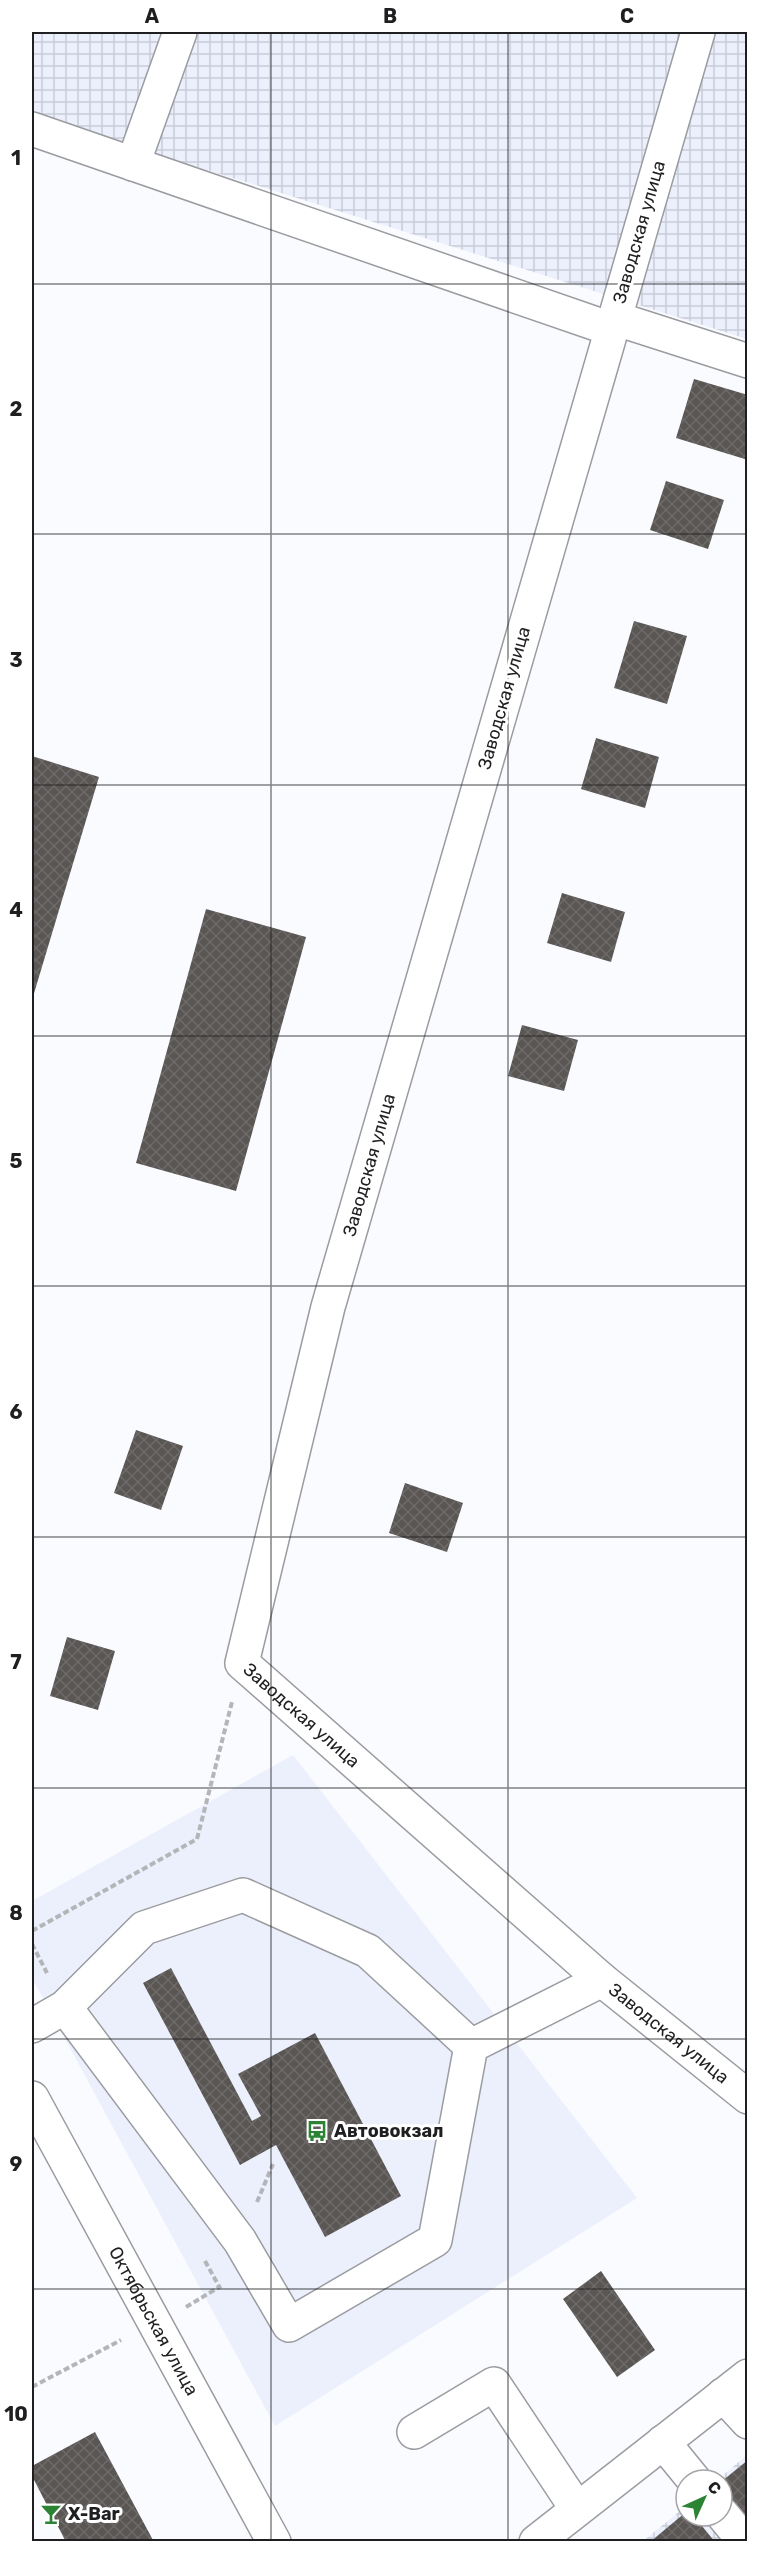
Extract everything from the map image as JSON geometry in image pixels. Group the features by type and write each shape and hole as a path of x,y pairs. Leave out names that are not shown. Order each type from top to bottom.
{"street":[{"path":"133,164 180,32"},
{"name":"Заводская улица","path":"698,32 328,1306 242,1664 602,1980 747,2097"},
{"path":"32,129 613,323 747,361"},
{"path":"32,2026 65,2007 144,1928 243,1894 368,1951 471,2046"},
{"path":"471,2046 602,1980"},
{"path":"65,2007 240,2241 289,2325 435,2240 471,2046"},
{"name":"Октябрьская улица","path":"32,2098 274,2541"},
{"path":"414,2432 494,2384 577,2509"},
{"path":"536,2541 735,2385 747,2422"},
{"path":"663,2442 684,2468"},
{"path":"732,2528 742,2541"}],"path":[{"path":"32,1931 197,1839 242,1664"}],"shaded area":[{"path":"32,32 747,32 747,339 32,115"},
{"path":"293,1755 637,2198 275,2426 32,1978 32,1901"},
{"path":"747,2455 747,2541 642,2542 674,2516 674,2528 734,2528 734,2468 731,2468"}],"building":[{"path":"694,379 748,395 748,460 676,438"},
{"path":"666,481 724,500 708,549 650,530"},
{"path":"634,621 687,636 667,704 614,688"},
{"path":"596,738 659,757 645,808 581,789"},
{"path":"32,756 99,777 32,1000"},
{"path":"562,893 625,912 611,962 547,943"},
{"path":"206,909 306,937 236,1191 136,1163"},
{"path":"522,1025 578,1040 564,1091 508,1076"},
{"path":"136,1430 183,1446 161,1510 114,1493"},
{"path":"405,1483 463,1503 447,1552 389,1533"},
{"path":"67,1637 115,1651 98,1710 50,1696"},
{"name":"Автовокзал","path":"171,1968 252,2121 261,2116 238,2074 315,2033 401,2196 325,2237 276,2145 240,2165 143,1983"},
{"path":"601,2271 655,2350 617,2377 563,2299"},
{"path":"95,2432 154,2542 66,2542 32,2476 32,2466"},
{"path":"748,2460 748,2523 734,2507 734,2471"},
{"path":"674,2522 674,2528 704,2528 715,2542 650,2542"}],"place":[{"name":"Автовокзал","path":"317,2131"},
{"name":"X-Bar","path":"51,2514"}]}
